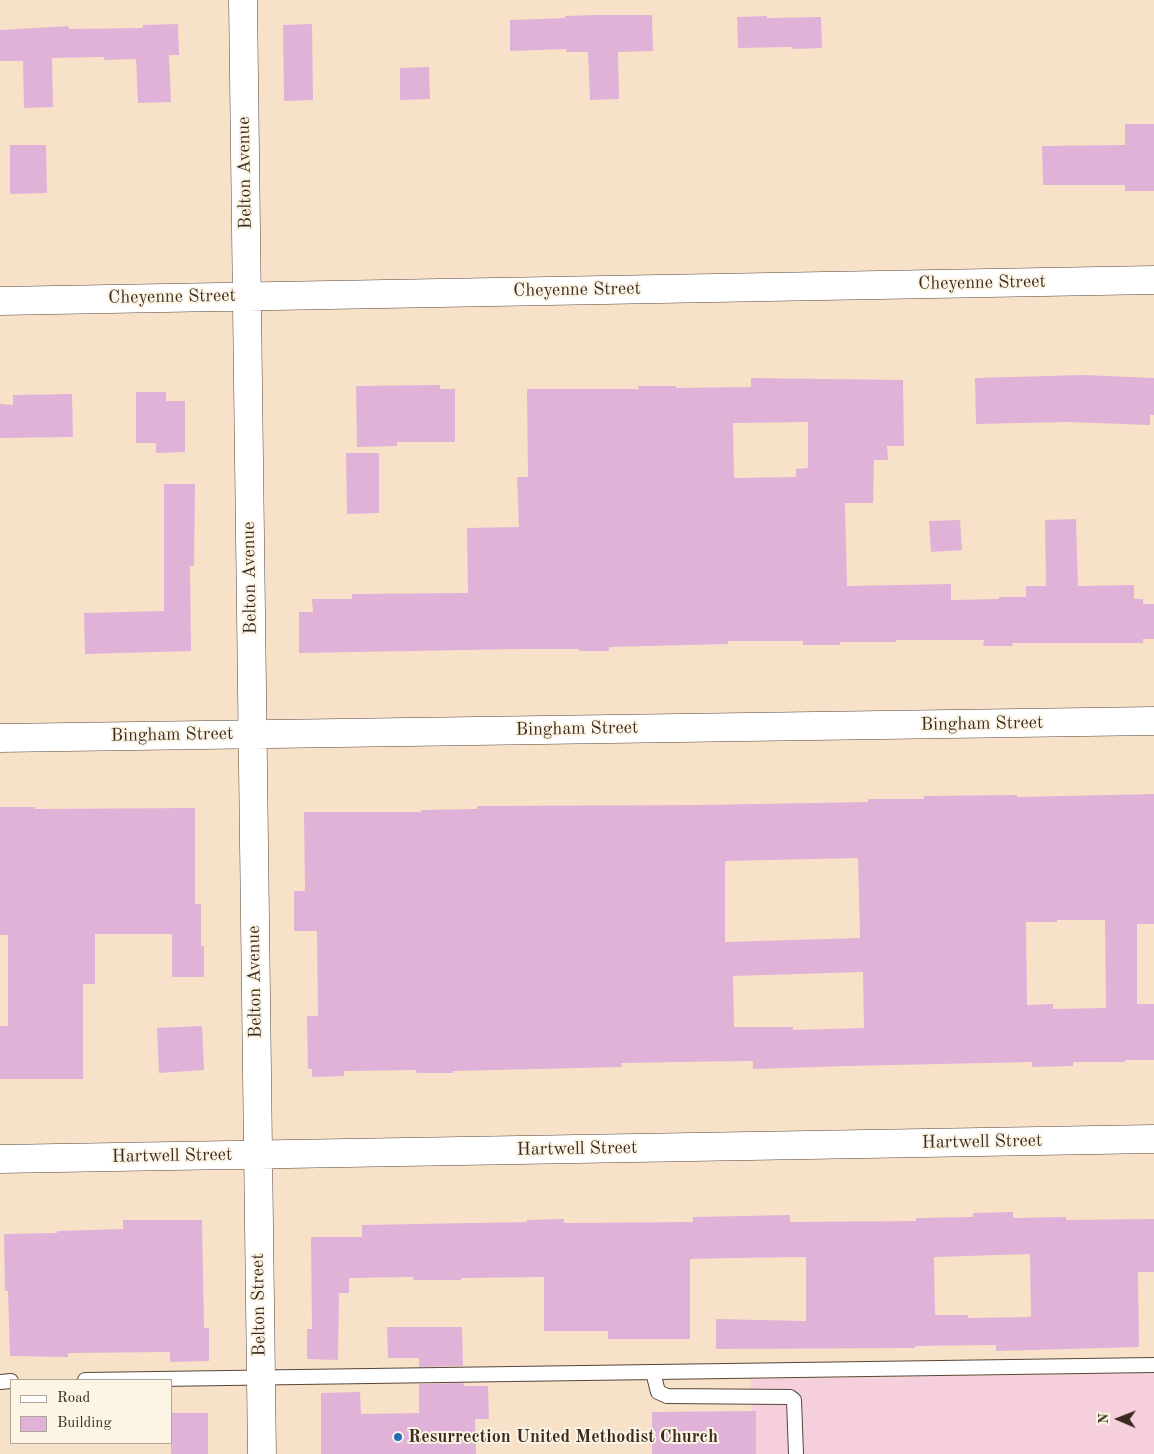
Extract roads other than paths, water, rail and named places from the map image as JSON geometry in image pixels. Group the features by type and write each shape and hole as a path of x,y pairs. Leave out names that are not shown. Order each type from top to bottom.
{"street":[{"name":"Belton Avenue","path":"243,0 257,1155"},
{"name":"Cheyenne Street","path":"0,301 1154,280"},
{"name":"Bingham Street","path":"0,738 1154,721"},
{"name":"Hartwell Street","path":"0,1159 1154,1139"},
{"name":"Belton Street","path":"257,1155 262,1454"}],"lane":[{"path":"143,1379 1154,1365"},
{"path":"654,1372 658,1392 667,1396 790,1397 794,1400 796,1454"}],"place":[{"name":"Resurrection United Methodist Church","path":"398,1437"}]}
